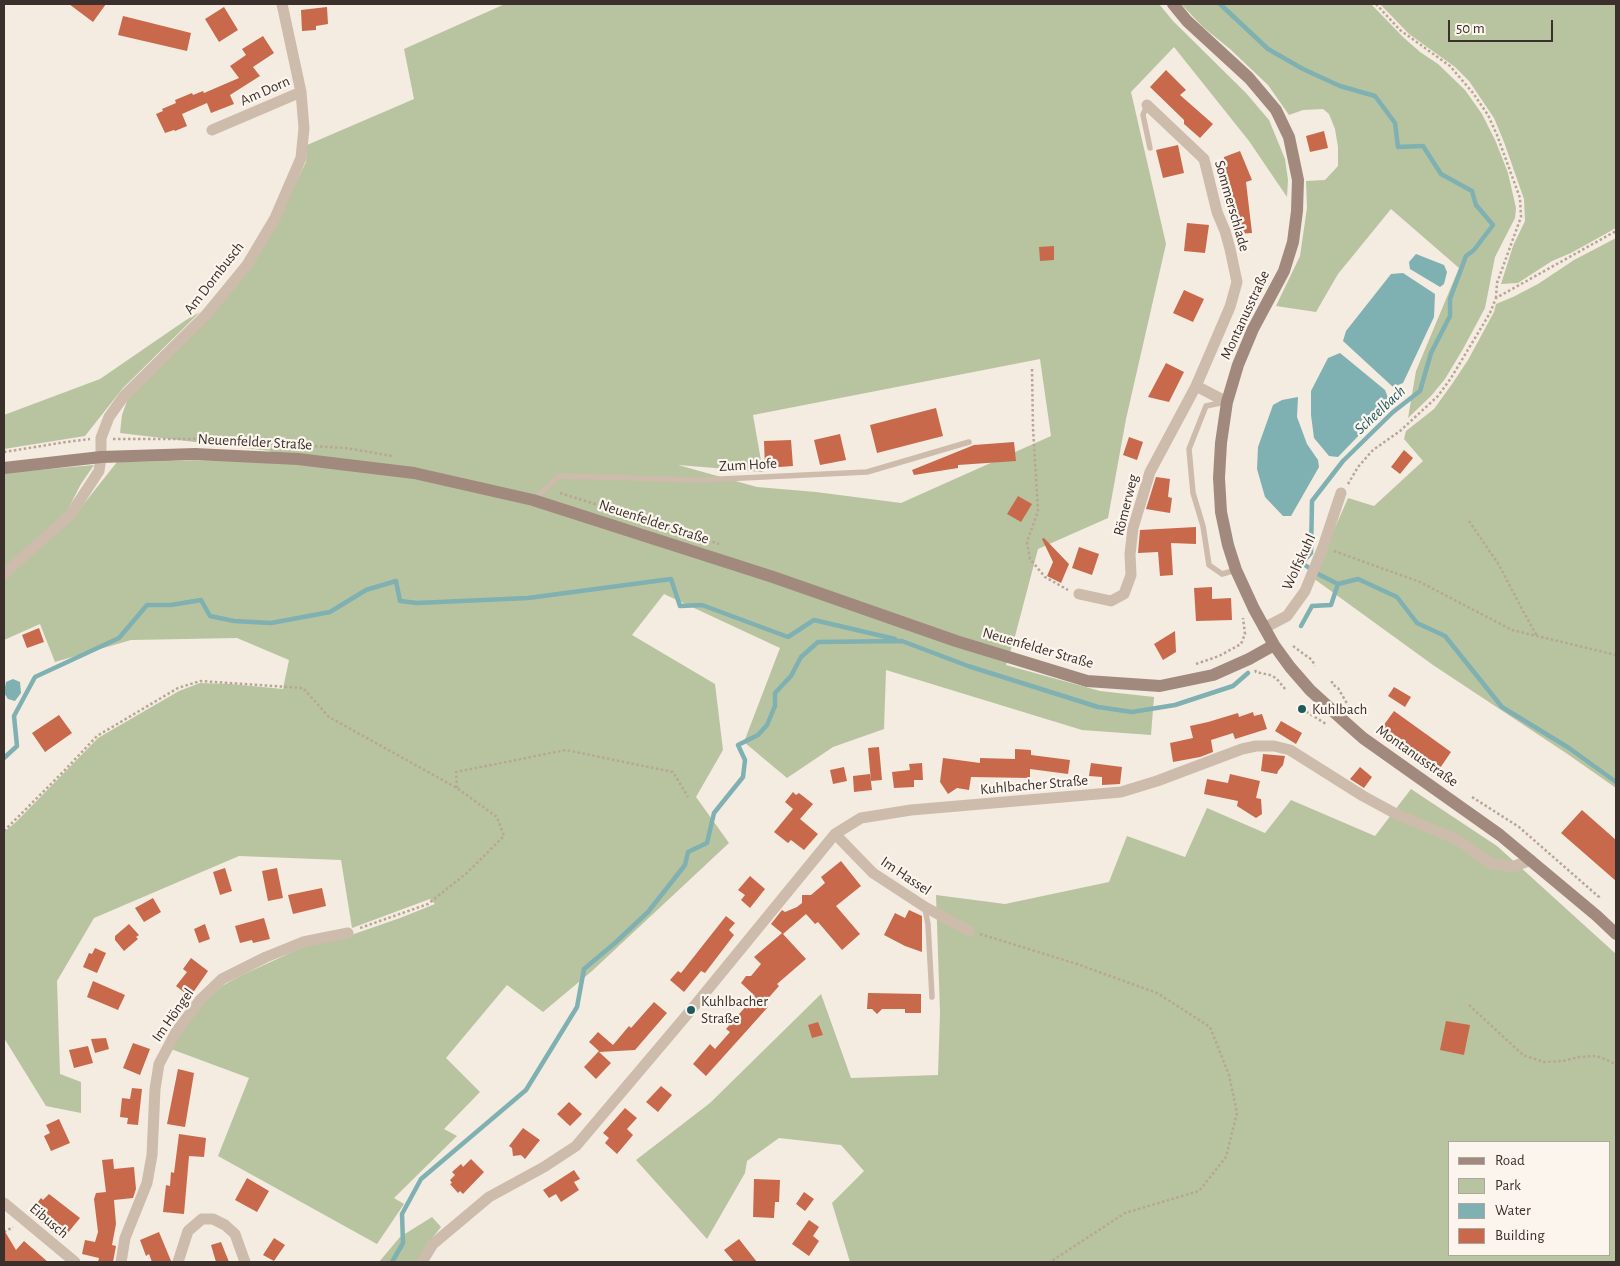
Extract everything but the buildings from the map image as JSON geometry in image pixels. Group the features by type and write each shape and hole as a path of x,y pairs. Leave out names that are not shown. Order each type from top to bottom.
{"main road":[{"name":"Montanusstraße","path":"1173,4 1187,21 1249,78 1276,110 1289,137 1298,180 1293,242 1284,271 1252,329 1238,365 1227,402 1221,444 1221,504 1228,545 1236,570 1274,645 1310,690 1364,738 1500,835 1616,934"},
{"name":"Neuenfelder Straße","path":"4,468 101,457 195,454 298,459 414,473 533,500 773,577 956,641 1088,681 1160,686 1213,675 1249,659 1274,645"}],"street":[{"name":"Am Dorn","path":"212,130 301,92 282,4"},
{"name":"Am Dornbusch","path":"4,574 70,515 99,471 101,438 109,417 124,396 206,315 247,265 275,218 302,158 304,128 301,92"},
{"name":"Sommerschlade","path":"1147,104 1204,159 1230,249 1237,282 1230,307 1196,386"},
{"path":"1196,386 1227,402"},
{"name":"Römerweg","path":"1079,594 1111,602 1124,594 1131,574 1130,554 1133,528 1150,472 1196,386"},
{"name":"Wolfskuhl","path":"1264,628 1287,616 1305,591 1324,547 1341,494"},
{"name":"Kuhlbacher Straße","path":"422,1262 433,1244 489,1197 544,1167 576,1146 691,1010 835,834 861,818 911,810 1121,792 1157,781 1242,749 1256,746 1274,746 1290,750 1363,796 1398,815 1458,840 1490,862 1512,867 1531,860"},
{"name":"Im Hassel","path":"835,834 873,873 925,907 970,931"},
{"name":"Im Höngel","path":"121,1262 125,1238 147,1184 152,1155 154,1089 159,1064 176,1032 200,1000 222,979 303,942 348,933"},
{"name":"Eibusch","path":"4,1203 75,1262"},
{"path":"178,1262 188,1231 202,1219 213,1219 225,1225 235,1234 245,1262"}],"lane":[{"path":"1147,104 1143,115 1150,148"},
{"path":"1227,402 1206,406 1189,449 1193,493 1203,526 1209,565 1222,574 1236,570"},
{"name":"Zum Hofe","path":"533,500 559,476 701,480 867,472 968,442"},
{"path":"925,907 928,924 932,997"}],"path":[{"path":"1341,494 1358,467 1373,450 1400,431 1438,396 1451,378 1490,313 1496,298 1497,283 1521,217 1520,198 1497,136 1488,115 1473,92 1450,66 1400,30 1376,4"},
{"path":"1496,298 1616,232"},
{"path":"1032,369 1038,511 1027,542 1030,559 1045,576 1079,594"},
{"path":"4,452 101,438"},
{"path":"1469,521 1499,565 1538,637"},
{"path":"1324,547 1420,582 1512,630 1616,655"},
{"path":"1290,642 1294,648 1312,660 1315,666"},
{"path":"1249,659 1256,672 1276,678 1286,690"},
{"path":"4,831 97,736 178,688 200,681 303,688 329,717 457,788 497,817 504,836 468,872 428,904 348,933"},
{"path":"457,788 456,772 566,750 674,772 688,797"},
{"path":"970,931 1077,964 1157,992 1210,1027 1229,1075 1237,1113 1226,1157 1199,1191 1125,1213 1050,1262"},
{"path":"1469,1005 1523,1055 1544,1062 1596,1056 1616,1064"}],"green space":[{"path":"505,4 1159,4 1173,21 1246,93 1269,120 1285,159 1288,180 1287,197 1249,141 1174,47 1131,92 1166,244 1126,419 1108,518 1038,549 1006,665 1100,691 1154,697 1151,735 1082,730 886,670 884,729 833,747 787,778 744,742 780,648 664,594 632,635 715,684 723,750 696,797 729,843 592,971 543,1012 507,985 446,1058 480,1092 444,1129 457,1136 394,1198 404,1204 377,1244 218,1156 249,1078 171,1049 201,1006 222,986 301,948 354,934 435,904 430,899 352,928 341,860 239,856 94,918 57,981 60,1074 81,1082 81,1113 46,1106 4,1038 4,832 98,738 179,691 200,683 283,689 289,660 237,638 131,640 55,662 40,624 4,640 4,578 75,515 117,462 273,459 270,451 120,433 122,415 128,398 273,228 306,162 307,145 414,99 404,49","holes":["1040,359 1051,436 901,503 816,492 757,487 678,465 763,472 753,415"]},
{"path":"1181,4 1371,4 1403,37 1438,64 1465,90 1482,114 1496,142 1508,173 1516,208 1515,218 1495,257 1485,308 1445,379 1431,396 1408,418 1416,371 1459,268 1391,209 1338,274 1316,312 1276,306 1300,256 1307,208 1306,181 1325,180 1338,166 1338,147 1335,129 1329,114 1323,109 1303,110 1289,115 1268,85 1230,49 1203,27"},
{"path":"1380,4 1616,4 1616,228 1571,253 1552,261 1518,283 1501,284 1513,246 1525,221 1524,199 1494,118 1469,81 1455,67 1409,34"},
{"path":"1616,238 1616,788 1433,665 1313,578 1348,498 1374,506 1423,461 1404,439 1406,431 1434,409 1452,384 1468,360 1494,312 1496,304 1538,284 1574,260"},
{"path":"200,312 123,388 85,436 4,449 4,415 100,379"},
{"path":"94,465 81,484 66,513 4,569 4,473"},
{"path":"1411,789 1497,846 1616,954 1616,1262 850,1262 832,1203 864,1171 841,1145 779,1138 747,1161 745,1173 707,1239 636,1160 710,1103 821,994 851,1078 938,1075 940,1012 936,895 1005,904 1109,882 1127,836 1185,857 1207,808 1265,833 1291,800 1375,836"},
{"path":"432,1217 441,1227 417,1262 379,1262 400,1237"}],"water":[{"path":"1416,254 1444,265 1447,272 1444,284 1440,287 1410,269 1409,262"},
{"path":"1403,273 1435,294 1434,317 1403,383 1393,387 1343,341 1346,331 1391,274"},
{"path":"1340,353 1385,390 1390,403 1338,457 1329,456 1314,438 1311,415 1311,391 1328,358"},
{"path":"1298,397 1297,417 1307,444 1318,460 1319,467 1291,516 1283,516 1265,497 1257,469 1258,447 1273,405 1282,400"},
{"path":"13,679 20,682 21,693 15,701 8,699 4,693 6,682"}],"waterway":[{"name":"Scheelbach","path":"1220,4 1268,49 1303,69 1340,86 1375,96 1395,123 1398,147 1423,146 1441,174 1472,191 1476,205 1493,225 1474,250 1466,256 1450,299 1450,316 1431,353 1420,391 1393,412 1343,461 1312,501 1311,553 1302,563 1338,584 1358,579 1397,597 1417,623 1445,636 1502,707 1569,748 1616,782"},
{"path":"4,758 17,746 14,716 35,677 119,638 147,605 171,605 201,600 210,616 234,621 271,623 330,612 366,590 396,581 400,601 417,603 528,598 671,579 680,606 702,605 788,637 814,620 895,639"},
{"path":"1301,626 1312,606 1331,605 1338,584"},
{"path":"392,1262 403,1243 402,1214 421,1179 526,1090 577,1007 584,969 648,912 685,865 688,852 707,843 714,813 743,777 745,760 738,745 758,735 767,725 775,706 775,693 791,676 801,657 818,642 902,641 968,666 1098,707 1132,712 1175,705 1233,686 1248,673"}],"place":[{"name":"Kuhlbach","path":"1302,709"},
{"name":"Kuhlbacher Straße","path":"691,1010"}]}
